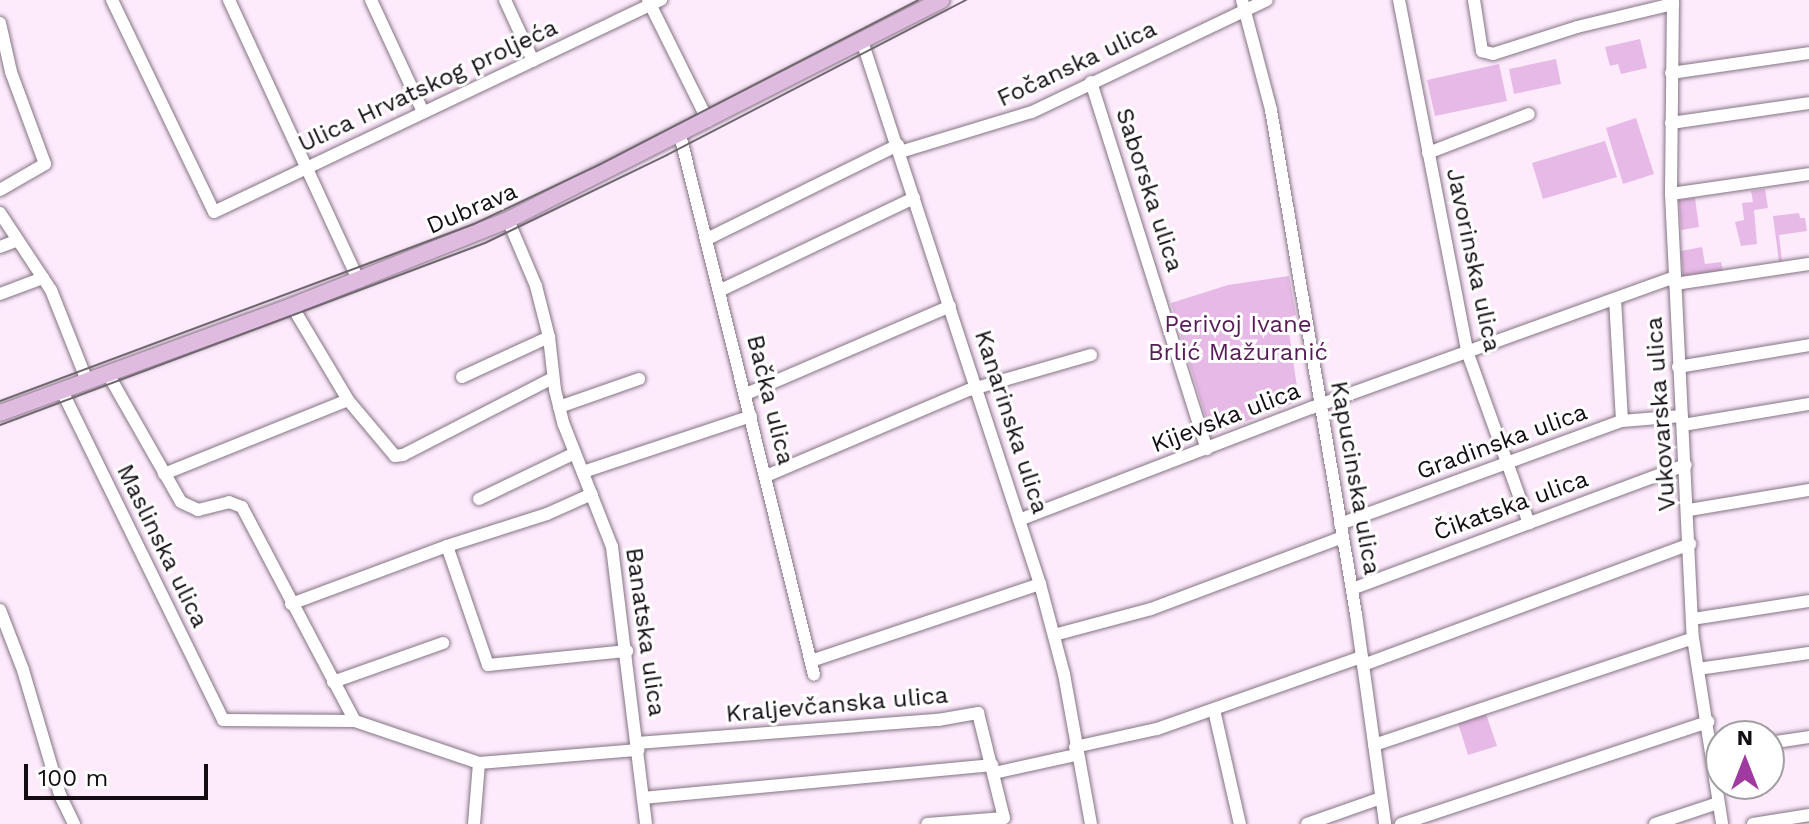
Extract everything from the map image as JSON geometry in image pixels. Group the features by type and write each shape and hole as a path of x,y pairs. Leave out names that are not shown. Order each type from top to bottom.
{"main road":[{"name":"Dubrava","path":"0,413 359,281 508,220 941,0"}],"street":[{"name":"Ulica Hrvatskog proljeća","path":"112,0 214,212 653,2"},
{"path":"229,0 359,281"},
{"path":"371,0 423,112"},
{"path":"505,0 533,61"},
{"name":"Fočanska ulica","path":"707,239 899,149 1000,124 1243,5 1267,0"},
{"name":"Javorinska ulica","path":"1399,0 1468,354 1529,523"},
{"path":"1474,0 1482,51 1493,54 1577,27 1673,2"},
{"path":"653,2 708,121"},
{"name":"Vukovarska ulica","path":"1673,2 1671,194 1678,367 1689,510 1693,638 1708,720"},
{"name":"Kapucinska ulica","path":"1243,5 1271,110 1352,589 1385,824"},
{"path":"0,23 14,83 45,164 0,190"},
{"name":"Kanarinska ulica","path":"862,41 1040,584 1054,635 1091,824"},
{"path":"1671,73 1809,53"},
{"name":"Saborska ulica","path":"1091,82 1207,449"},
{"path":"1671,123 1809,103"},
{"path":"1428,153 1529,114"},
{"name":"Bačka ulica","path":"680,135 721,290 814,675"},
{"path":"1671,194 1809,174"},
{"path":"721,290 914,198"},
{"path":"0,213 43,278 87,381"},
{"name":"Banatska ulica","path":"508,220 536,286 549,337 559,407 612,547 646,824"},
{"path":"0,247 16,241"},
{"name":"Kijevska ulica","path":"1019,520 1615,299 1675,281 1809,264"},
{"path":"0,294 43,278"},
{"path":"1615,299 1622,421"},
{"path":"292,306 348,400 388,450 403,455 553,378"},
{"path":"746,394 950,306"},
{"path":"462,377 549,337"},
{"path":"1678,367 1809,345"},
{"path":"766,476 977,387 1091,355"},
{"path":"108,374 114,379 164,474 185,505 206,510 233,502 242,507 355,721 479,763 474,824"},
{"path":"559,407 639,379"},
{"name":"Maslinska ulica","path":"62,391 223,720 355,721"},
{"path":"164,474 348,400"},
{"name":"Gradinska ulica","path":"1054,635 1151,609 1342,530 1622,421 1682,421 1809,404"},
{"path":"583,472 751,416"},
{"path":"479,499 575,453"},
{"name":"Čikatska ulica","path":"1352,589 1686,465"},
{"path":"1689,510 1809,490"},
{"path":"291,604 447,546 547,514 592,494"},
{"path":"643,798 993,769 1076,751 1157,729 1362,661 1690,544"},
{"path":"447,546 488,665 627,651"},
{"path":"811,661 1040,584"},
{"path":"1693,619 1809,601"},
{"path":"0,610 23,670 60,795 74,824"},
{"path":"1374,745 1693,638"},
{"path":"333,682 443,643"},
{"path":"1698,669 1809,653"},
{"path":"1214,710 1240,824"},
{"name":"Kraljevčanska ulica","path":"479,763 922,722 978,713 993,769"},
{"path":"1401,824 1705,723"},
{"path":"1785,741 1809,737"},
{"path":"927,824 1004,818 993,769"},
{"path":"1307,824 1381,798"},
{"name":"Vukovarska ulica","path":"1718,800 1722,824"},
{"path":"1655,824 1718,803"},
{"path":"1753,824 1809,815"}],"green space":[{"path":"1640,39 1647,68 1621,74 1618,64 1610,66 1605,47"},
{"path":"1556,59 1561,84 1514,94 1509,69"},
{"path":"1499,64 1507,101 1435,116 1427,80"},
{"path":"1636,118 1654,174 1623,184 1606,128"},
{"path":"1605,141 1617,177 1543,199 1532,163"},
{"path":"1765,189 1768,208 1754,210 1757,244 1741,246 1735,222 1744,220 1742,203 1753,202 1751,191"},
{"path":"1695,198 1699,227 1681,230 1679,200"},
{"path":"1799,213 1800,218 1805,218 1807,231 1779,235 1782,261 1779,262 1773,216"},
{"path":"1702,247 1705,264 1721,262 1723,271 1683,276 1681,251"},
{"name":"Perivoj Ivane Brlić Mažuranić","path":"1289,276 1296,315 1287,318 1299,401 1211,435 1171,303 1228,285"},
{"path":"1486,714 1497,746 1468,755 1458,723"}],"tram line":[{"path":"0,401 474,224 599,165 918,0"},
{"path":"0,425 485,243 667,155 966,0"}]}
